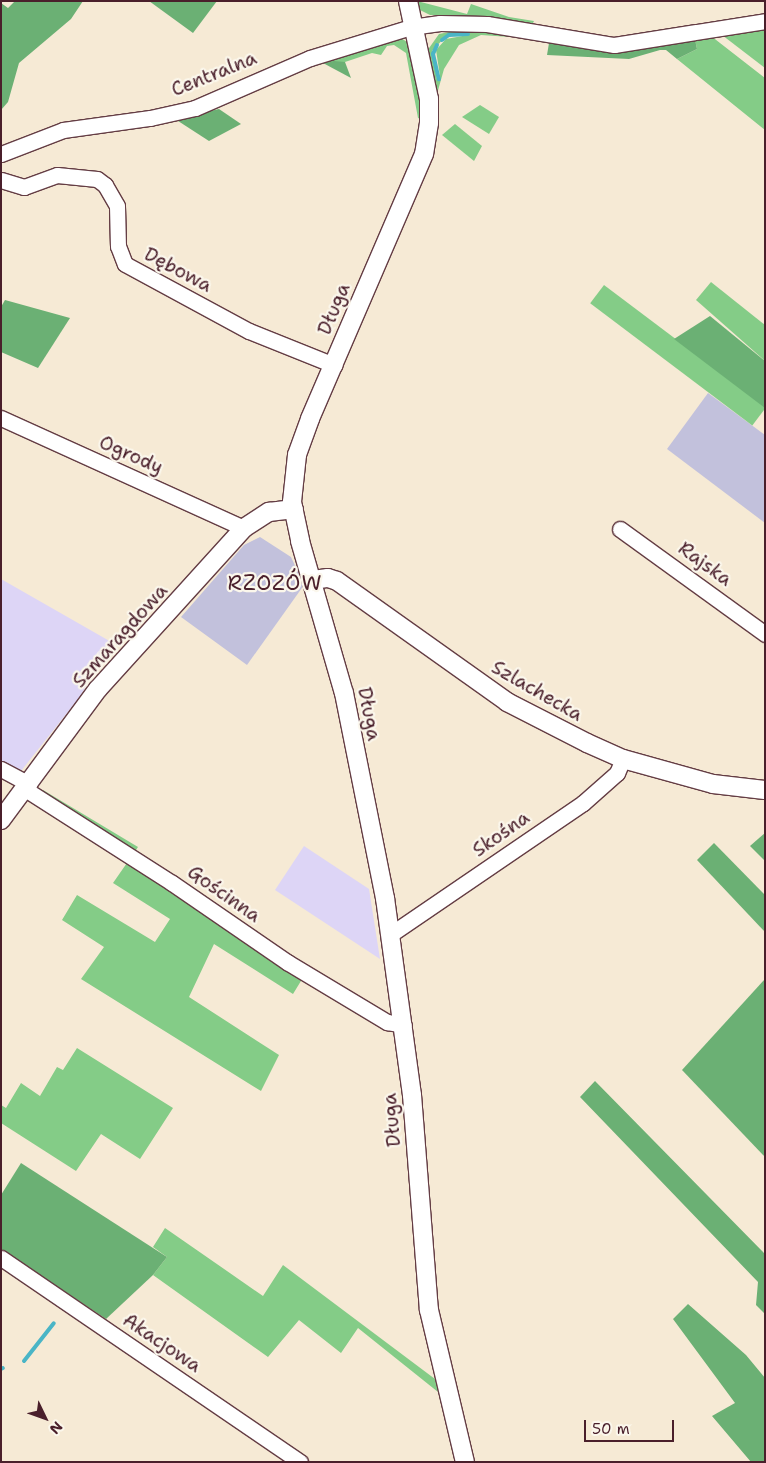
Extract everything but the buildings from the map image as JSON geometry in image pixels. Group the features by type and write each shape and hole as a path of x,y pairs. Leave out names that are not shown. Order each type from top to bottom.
{"street":[{"name":"Długa","path":"408,1 428,98 430,123 424,154 297,455 293,477 294,509 300,542 313,580 344,693 391,934 404,1024 428,1310 464,1462"},
{"name":"Centralna","path":"1,154 63,130 150,118 195,108 310,58 412,27 440,23 487,24 614,45 765,21"},
{"name":"Dębowa","path":"1,180 24,187 57,175 97,179 105,185 117,206 118,246 125,264 249,331 334,365"},
{"name":"Ogrody","path":"1,418 244,528"},
{"name":"Szmaragdowa","path":"1,820 98,689 244,528 268,512 294,509"},
{"name":"Rajska","path":"620,529 765,634"},
{"name":"Szlachecka","path":"313,580 328,578 337,581 507,702 623,759 713,784 765,790"},
{"name":"Skośna","path":"391,934 582,803 617,773 623,759"},
{"name":"Gościnna","path":"1,769 287,962 387,1022 404,1024"},
{"name":"Akacjowa","path":"1,1258 300,1462"}],"shaded area":[{"path":"708,393 765,435 765,523 667,449"},
{"path":"260,537 291,557 304,585 247,665 181,617 244,545"},
{"path":"1,579 113,643 85,678 88,683 79,698 21,771 1,761"},
{"path":"304,846 369,889 380,959 275,890"}],"green space":[{"path":"15,1 83,1 71,19 19,63 8,102 1,110 1,3 8,8"},
{"path":"149,1 217,1 193,33"},
{"path":"417,1 467,14 471,4 509,17 534,21 531,27 455,19 455,15 430,15 420,10"},
{"path":"454,28 527,35 526,38 481,35 459,45 444,69 437,94 427,51 439,34 454,31","holes":["468,32 468,35 446,39 436,50 440,76 437,79 432,51 448,34"]},
{"path":"765,30 765,68 722,35"},
{"path":"398,36 410,44 421,86 423,120 418,118 406,53 394,45 387,46 381,55 372,53 345,62 330,62 329,59"},
{"path":"711,36 765,78 765,130 677,59 697,49 695,39"},
{"path":"695,39 697,49 677,59 666,50 629,59 547,55 549,43 606,50"},
{"path":"345,62 351,78 323,63"},
{"path":"480,105 499,117 489,134 462,117"},
{"path":"219,109 241,124 209,141 175,119"},
{"path":"455,124 482,146 474,161 442,135"},
{"path":"711,282 765,325 765,361 696,300"},
{"path":"604,285 765,406 752,426 590,303"},
{"path":"5,300 70,318 38,368 1,352 1,307"},
{"path":"710,316 765,361 765,408 674,339"},
{"path":"43,790 138,847 134,853 40,794"},
{"path":"765,833 765,861 750,846"},
{"path":"714,843 765,895 765,932 697,860"},
{"path":"129,860 304,976 293,994 214,944 189,997 279,1055 261,1091 81,979 104,947 62,920 77,895 155,942 170,919 113,883"},
{"path":"765,979 765,1157 682,1070"},
{"path":"77,1048 173,1108 140,1159 101,1134 76,1171 1,1123 1,1105 6,1108 21,1083 40,1096 57,1067 63,1070"},
{"path":"595,1081 765,1254 765,1314 756,1305 758,1282 580,1097"},
{"path":"21,1163 167,1257 153,1275 106,1319 1,1249 1,1195"},
{"path":"165,1228 263,1296 283,1265 435,1379 438,1392 358,1328 341,1353 299,1320 268,1357 153,1275 167,1257 153,1247"},
{"path":"688,1304 746,1355 765,1378 765,1462 751,1462 712,1416 735,1403 673,1319"}],"waterway":[{"path":"442,40 449,35 468,34"},
{"path":"437,45 433,54 439,79"},
{"path":"24,1361 54,1323"}],"district":[{"name":"RZOZÓW","path":"275,583"}]}
